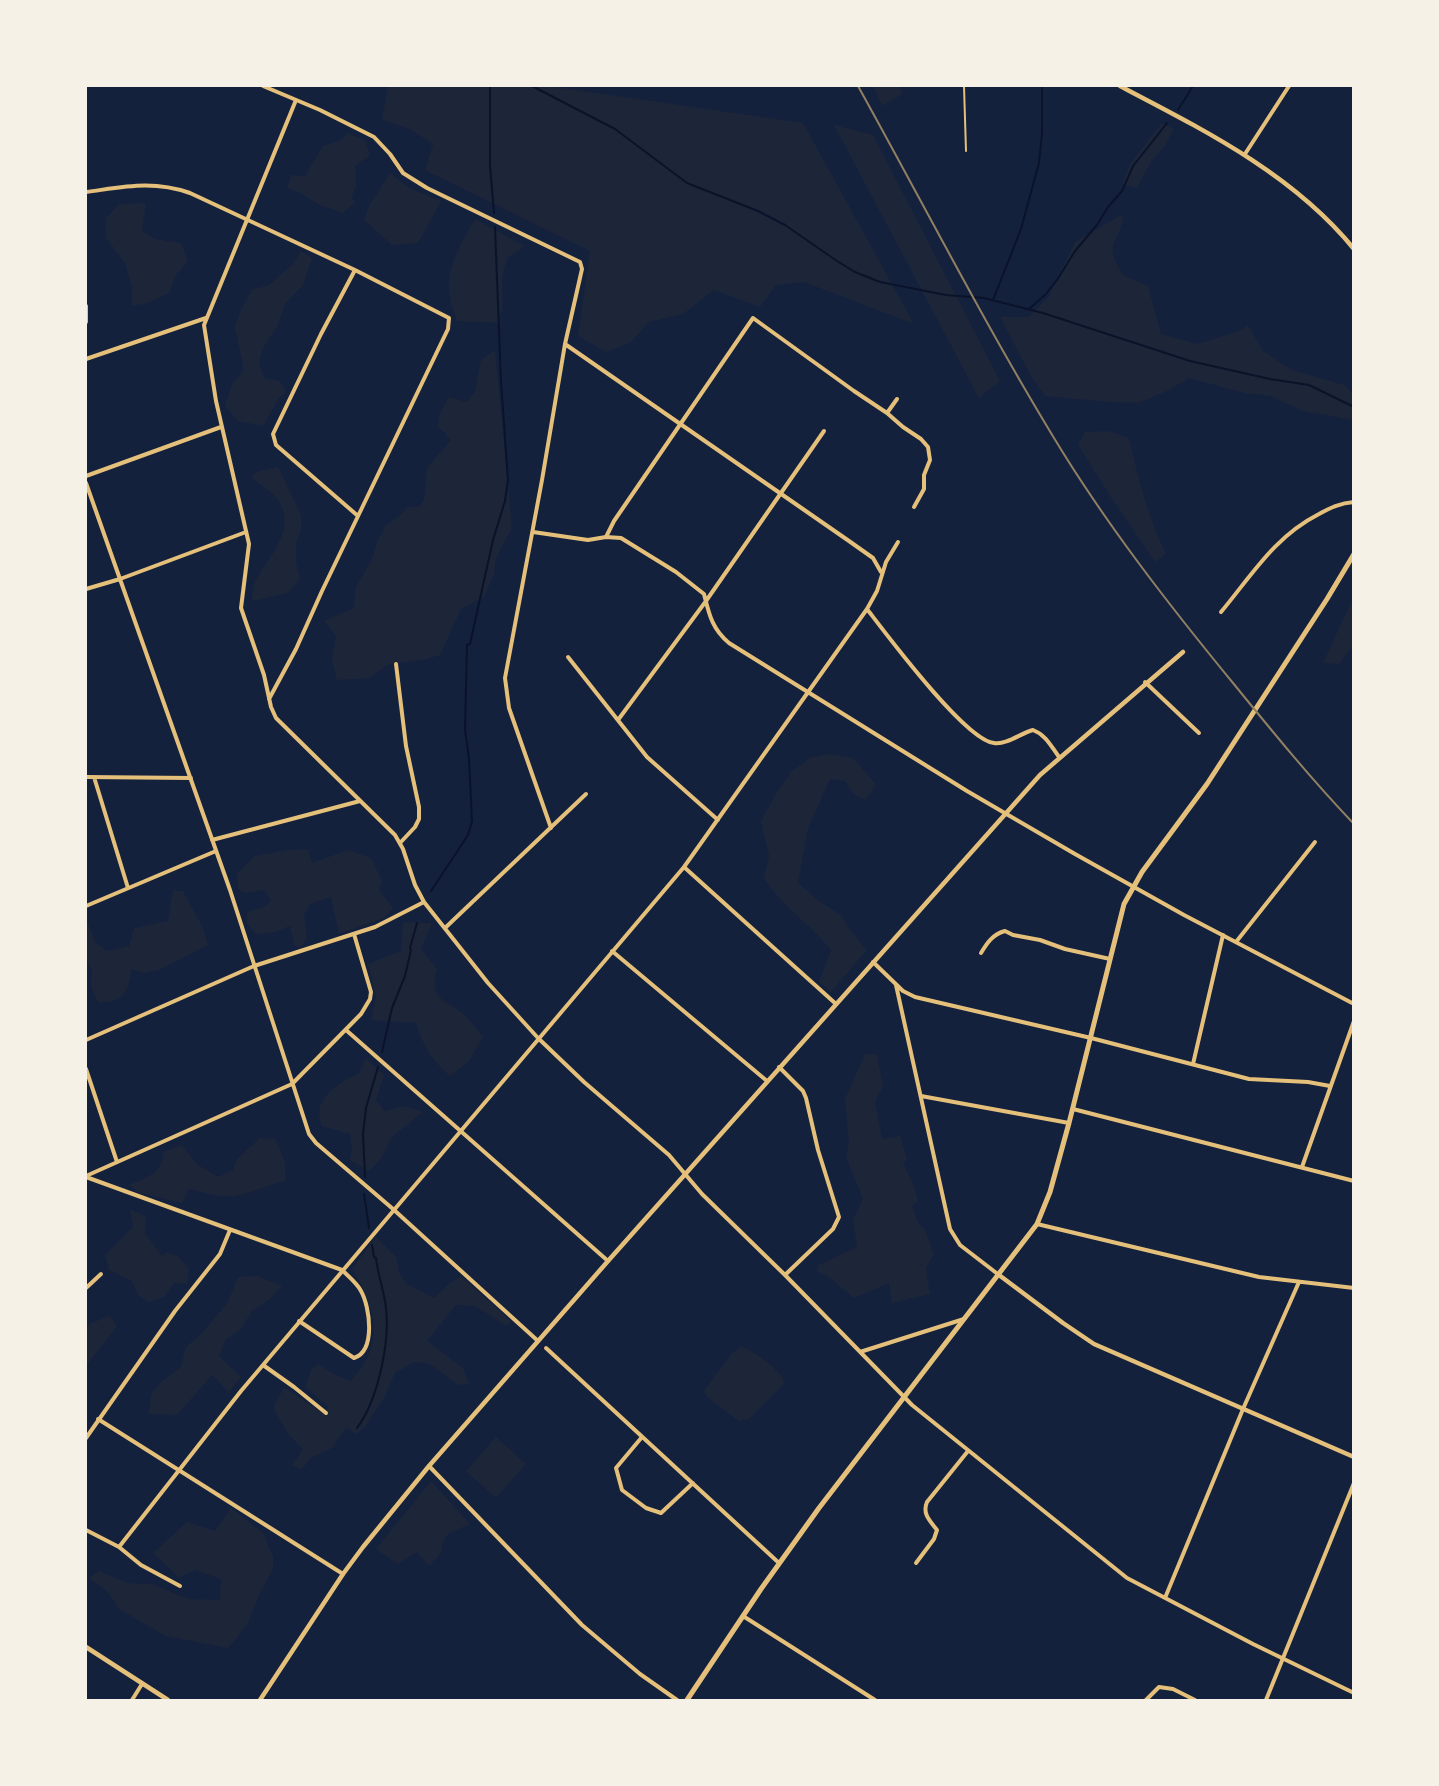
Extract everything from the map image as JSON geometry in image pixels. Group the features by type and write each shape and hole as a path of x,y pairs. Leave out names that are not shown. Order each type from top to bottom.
{"main road":[{"path":"687,1701 779,1563 1037,1224 1050,1192 1073,1109 1124,904 1133,887 1225,756 1353,554"}],"street":[{"path":"263,86 374,137 386,148 403,172 419,183 580,262 582,269 565,344 506,668 505,685 509,708 551,828"},
{"path":"1120,86 1245,154 1308,202 1353,249"},
{"path":"1245,154 1289,86"},
{"path":"297,100 206,318 205,334 221,427 246,532 249,554 241,608 276,718 400,843 424,902 488,983 538,1038 584,1082 669,1155 684,1174 904,1398 1127,1578 1353,1693"},
{"path":"86,192 141,185 170,186 247,218 449,318 448,329 296,649 269,699"},
{"path":"355,270 273,434 276,445 358,516"},
{"path":"86,306 86,322"},
{"path":"86,358 206,318"},
{"path":"606,537 614,521 680,422 753,318 887,413 928,447 930,460 924,475 924,489 914,507"},
{"path":"565,344 873,558 881,573"},
{"path":"887,413 897,399"},
{"path":"86,476 221,427"},
{"path":"618,720 706,602 824,431"},
{"path":"86,483 216,851 304,1120 316,1143 393,1209 538,1341"},
{"path":"1221,612 1268,553 1290,531 1335,506 1353,502"},
{"path":"86,589 120,579 246,532"},
{"path":"532,532 588,540 606,537 621,538 704,594 707,610 720,635 729,644 1005,813 1133,887 1353,1004"},
{"path":"119,1547 339,1270 684,867 867,609 877,591 886,562 898,543"},
{"path":"867,609 933,692 958,718 980,735 992,743 999,743 1033,730 1047,739 1059,757"},
{"path":"260,1701 343,1574 429,1466 684,1174 1005,813 1059,757 1183,652"},
{"path":"568,657 658,768 718,820"},
{"path":"396,664 406,746 419,807 419,819 415,827 400,843"},
{"path":"1145,682 1199,733"},
{"path":"86,777 191,778"},
{"path":"94,777 128,888"},
{"path":"445,928 586,794"},
{"path":"212,840 360,801"},
{"path":"1236,942 1315,842"},
{"path":"86,906 216,851"},
{"path":"684,867 836,1004"},
{"path":"86,1040 255,966 354,934 396,918 424,902"},
{"path":"981,953 997,933 1005,931 1065,949 1111,959"},
{"path":"86,1176 292,1084 346,1030 370,999 371,992 354,934"},
{"path":"1193,1064 1223,935"},
{"path":"612,951 767,1081"},
{"path":"873,962 903,991 915,997 1262,1081 1308,1082 1330,1086"},
{"path":"896,985 948,1224 956,1240 968,1252 1094,1344 1353,1456"},
{"path":"1302,1167 1353,1021"},
{"path":"346,1030 608,1261"},
{"path":"779,1067 807,1098 818,1150 839,1217 833,1229 784,1275"},
{"path":"86,1068 117,1162"},
{"path":"921,1096 1069,1123"},
{"path":"1073,1109 1353,1181"},
{"path":"86,1176 339,1270 360,1288 363,1294 369,1324 368,1343 360,1356 354,1358 299,1321"},
{"path":"1037,1224 1258,1277 1353,1288"},
{"path":"86,1438 175,1311 220,1254 230,1229"},
{"path":"86,1288 101,1274"},
{"path":"1165,1598 1243,1409 1299,1282"},
{"path":"860,1352 965,1318"},
{"path":"546,1348 779,1563"},
{"path":"263,1365 302,1392 326,1413"},
{"path":"98,1419 343,1574"},
{"path":"642,1437 616,1468 622,1490 646,1508 661,1512 693,1483"},
{"path":"916,1563 934,1539 937,1530 925,1514 924,1508 968,1451"},
{"path":"429,1466 582,1625 640,1674 677,1701"},
{"path":"1266,1701 1353,1483"},
{"path":"86,1530 119,1547 141,1565 180,1586"},
{"path":"743,1616 875,1701"},
{"path":"86,1647 168,1701"},
{"path":"132,1701 142,1684"},
{"path":"1146,1701 1159,1687 1168,1687 1195,1701"}],"lane":[{"path":"964,86 966,151"}],"shaded area":[{"path":"388,86 549,86 803,123 914,324 804,282 776,285 760,307 714,290 683,314 649,322 630,343 606,352 578,336 590,251 425,170 433,144 410,129 382,120"},
{"path":"873,86 899,86 903,94 882,106"},
{"path":"1162,123 1174,129 1164,147 1152,160 1137,188 1122,184 1130,164"},
{"path":"834,125 873,135 1000,381 979,398"},
{"path":"348,133 365,140 370,155 355,166 356,185 352,198 355,203 343,213 320,205 287,188 291,175 305,176 323,146 341,140"},
{"path":"390,173 409,188 441,201 418,243 392,245 364,220 369,206"},
{"path":"146,203 142,231 155,239 181,243 188,261 176,275 169,293 148,303 132,306 132,287 125,263 106,238 106,218 119,204"},
{"path":"1123,214 1122,225 1114,243 1113,255 1123,275 1148,286 1161,334 1197,344 1237,332 1248,325 1263,351 1292,370 1344,385 1353,393 1353,420 1303,411 1271,396 1244,393 1189,378 1167,391 1138,403 1045,396 1032,378 1000,317 1029,317 1049,296 1075,242"},
{"path":"475,219 525,246 507,258 502,278 502,311 497,323 457,321 451,301 449,287 452,266"},
{"path":"301,251 312,258 303,285 285,304 278,325 262,350 259,363 264,378 280,381 286,392 279,398 263,426 238,421 225,406 232,384 244,370 235,327 241,310 252,289 268,286 294,263"},
{"path":"495,350 512,528 496,558 494,574 484,597 461,609 440,655 387,665 369,678 337,680 332,660 336,636 324,621 354,608 356,587 372,559 386,525 408,507 418,507 424,501 427,468 451,440 438,426 439,415 449,397 467,402 475,392 481,360"},
{"path":"1109,431 1129,438 1144,497 1166,554 1155,562 1078,445 1085,432"},
{"path":"278,467 301,515 301,529 296,543 296,563 300,578 288,593 252,601 255,582 282,536 284,515 275,497 251,476 260,471"},
{"path":"1353,598 1353,646 1339,664 1323,663"},
{"path":"829,754 853,758 876,784 866,800 853,794 845,781 830,779 808,828 798,883 819,901 841,915 867,950 831,992 819,982 831,950 779,897 764,878 769,856 761,821 791,772 810,758"},
{"path":"308,849 312,863 348,850 371,858 382,881 379,890 393,908 384,918 339,934 331,897 310,904 304,915 307,938 301,947 295,946 290,926 275,932 256,934 247,923 247,912 265,907 271,901 264,890 244,893 238,889 237,873 255,856"},
{"path":"173,891 183,891 202,926 208,945 159,970 144,973 131,969 123,995 113,1001 98,1002 91,986 92,971 86,959 86,918 95,942 106,951 129,946 134,928 168,921"},
{"path":"403,922 432,923 421,949 437,969 435,988 437,994 467,1017 483,1037 468,1062 450,1076 429,1052 416,1023 371,1020 376,997 368,964 401,951"},
{"path":"865,1054 877,1055 883,1087 875,1101 882,1139 900,1136 907,1159 903,1164 912,1181 918,1201 912,1206 934,1254 926,1268 930,1294 892,1303 889,1283 854,1298 829,1277 817,1271 819,1265 857,1247 853,1220 863,1199 846,1157 849,1143 845,1099"},
{"path":"366,1058 384,1075 376,1100 384,1111 405,1106 423,1112 392,1137 380,1160 369,1171 350,1160 352,1149 350,1134 321,1126 319,1112 329,1093 340,1083 359,1073"},
{"path":"260,1138 275,1139 285,1162 285,1181 245,1194 229,1196 189,1189 182,1203 139,1193 129,1185 157,1170 163,1159 163,1152 182,1145 198,1165 218,1177 233,1170 236,1160"},
{"path":"130,1210 146,1216 145,1233 162,1256 167,1252 179,1257 189,1269 187,1284 174,1283 164,1297 149,1302 138,1295 132,1281 109,1270 105,1255 133,1227"},
{"path":"376,1237 396,1257 399,1273 407,1284 434,1298 461,1276 511,1321 507,1326 475,1306 456,1305 427,1341 463,1368 469,1384 458,1385 430,1364 414,1362 395,1373 385,1396 365,1427 357,1434 346,1428 332,1448 312,1457 301,1470 292,1465 303,1449 289,1435 273,1408 284,1387 325,1415 329,1407 305,1387 311,1370 318,1364 350,1381 369,1354 374,1326 367,1297 352,1269"},
{"path":"258,1276 282,1286 271,1298 252,1311 240,1330 226,1339 219,1356 241,1377 229,1392 212,1375 177,1415 149,1414 151,1395 160,1383 181,1367 186,1347 202,1333 228,1302 238,1277"},
{"path":"110,1316 117,1326 86,1366 86,1328 91,1323"},
{"path":"741,1347 766,1361 778,1372 784,1382 749,1419 739,1421 707,1397 704,1391 732,1353"},
{"path":"496,1437 526,1464 496,1498 466,1471"},
{"path":"431,1481 470,1524 448,1534 443,1542 441,1553 429,1566 417,1552 398,1564 376,1549"},
{"path":"231,1508 263,1533 273,1556 273,1569 247,1625 228,1648 166,1636 119,1609 106,1590 89,1578 99,1571 128,1583 152,1584 188,1599 220,1600 221,1579 195,1570 179,1578 153,1553 187,1522 215,1531"}],"waterway":[{"path":"490,86 490,165 494,213"},
{"path":"532,86 615,129 687,183 758,211 785,225 855,272 880,282 946,295 984,298 1043,313 1190,361 1270,379 1309,385 1354,407"},
{"path":"993,300 1021,229 1039,163 1042,133 1042,86"},
{"path":"1178,110 1193,86"},
{"path":"1029,309 1057,280 1075,251 1122,191 1133,166 1167,123"},
{"path":"431,891 468,835 472,821 465,729 467,645 470,644 493,540 505,501 508,480 501,382 495,227"},
{"path":"382,1052 392,1008 405,976 417,923"},
{"path":"365,1177 363,1134 366,1108 378,1067"},
{"path":"364,1194 369,1228"},
{"path":"357,1428 376,1387 386,1337 385,1302 372,1245"}],"railway":[{"path":"858,86 1003,351 1095,502 1139,564 1209,654 1292,755 1354,824"}]}
